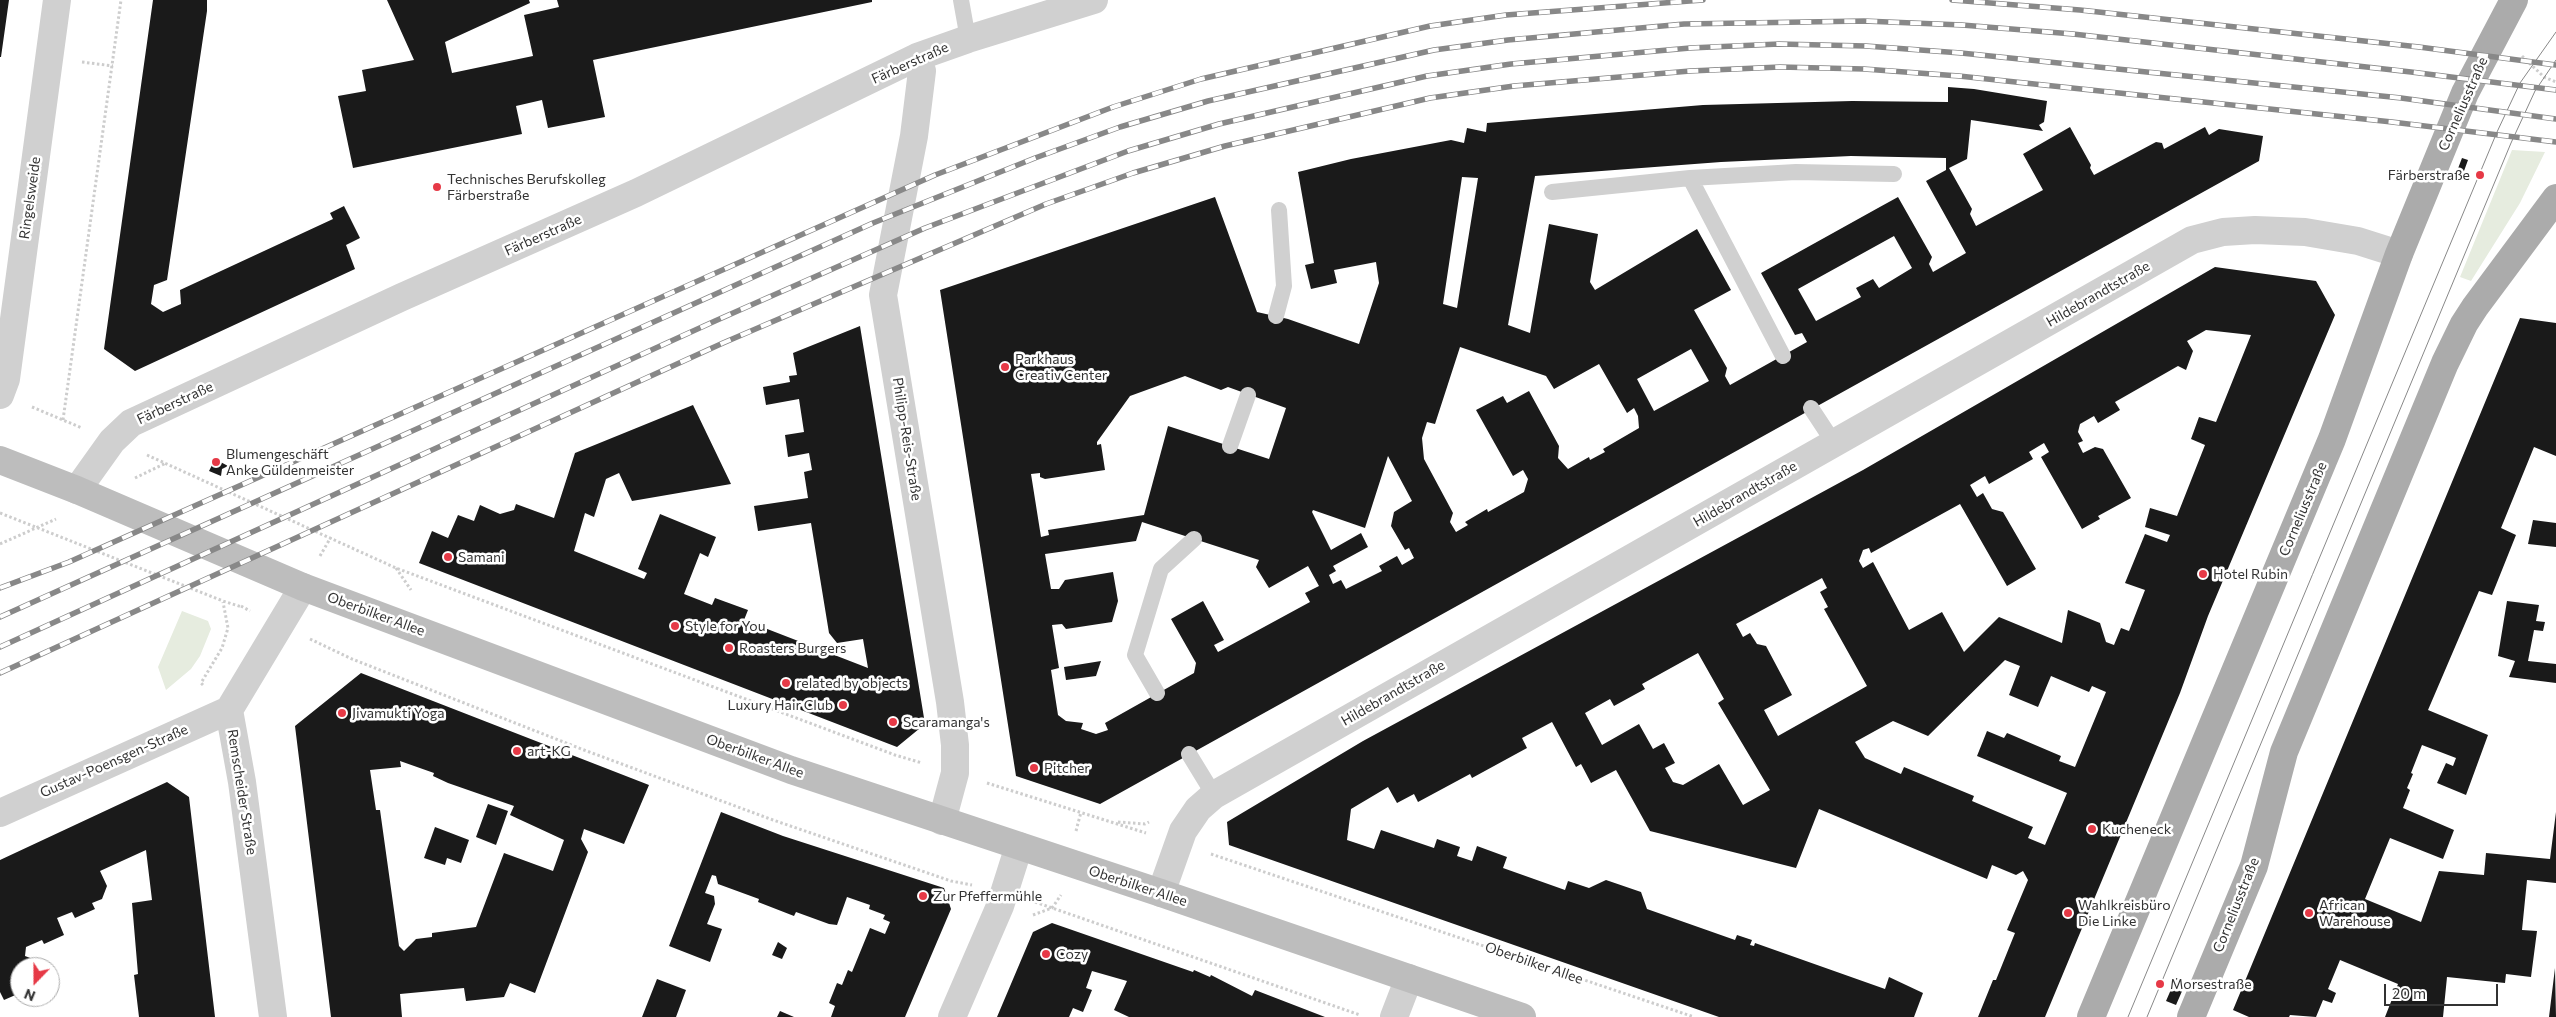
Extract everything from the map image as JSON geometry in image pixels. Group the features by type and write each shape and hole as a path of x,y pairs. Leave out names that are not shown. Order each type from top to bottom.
{"main road":[{"name":"Corneliusstraße","path":"2091,1017 2332,440 2399,254 2465,93 2514,0"},
{"name":"Corneliusstraße","path":"2191,1017 2254,866 2284,752 2446,363 2464,324 2556,198"},
{"name":"Oberbilker Allee","path":"0,460 77,490 302,587 791,770 1161,893 1522,1017"}],"street":[{"name":"Ringelsweide","path":"0,395 6,379 58,0"},
{"name":"Färberstraße","path":"77,490 112,441 131,423 402,297 636,193 917,57 968,39 1094,0"},
{"name":"Philipp-Reis-Straße","path":"917,57 922,71 914,136 883,295 952,720 955,773 950,798 942,821"},
{"name":"Hildebrandtstraße","path":"1161,893 1183,831 1198,809 1214,794 2192,240 2224,232 2255,230 2306,232 2358,241 2399,254"},
{"name":"Remscheider Straße","path":"273,1017 242,782 229,710 302,587"},
{"name":"Gustav-Poensgen-Straße","path":"0,813 229,710"},
{"path":"952,1017 1005,891 1019,846"},
{"path":"1394,1017 1409,978"}],"lane":[{"path":"961,0 968,39"},
{"path":"1552,192 1690,178 1796,172 1894,174"},
{"path":"1690,178 1783,356"},
{"path":"1276,316 1284,286 1279,210"},
{"path":"1230,446 1248,395"},
{"path":"1812,408 1834,443"},
{"path":"1157,693 1135,655 1161,568 1194,539"},
{"path":"1189,754 1214,794"}],"path":[{"path":"31,407 63,420 122,0"},
{"path":"2496,32 2544,77 2556,82"},
{"path":"136,478 166,463 396,568 895,755 931,766"},
{"path":"0,513 36,529 223,601 241,606"},
{"path":"0,544 56,519"},
{"path":"324,549 331,537"},
{"path":"396,568 408,587"},
{"path":"206,688 202,683 222,648 228,628 223,601"},
{"path":"309,639 352,659 584,750 773,820 952,881 1005,891 1365,1017"},
{"name":"Oberbilker Allee","path":"978,780 1179,843 1694,1017"},
{"path":"1076,830 1081,812"},
{"path":"1113,822 1145,824 1152,820"},
{"path":"1052,908 1062,894"}],"shaded area":[{"path":"2512,150 2545,152 2520,203 2471,281 2460,277"},
{"path":"182,611 208,621 211,629 200,656 191,669 166,690 158,667"}],"building":[{"path":"0,0 9,0 1,57 0,57"},
{"path":"153,0 207,0 207,11 167,280 154,285 151,304 163,312 181,304 180,290 333,219 330,213 344,206 360,238 346,245 355,269 135,371 104,349"},
{"path":"387,0 529,0 530,3 445,42 452,73 533,56 524,15 559,7 557,0 872,0 872,2 593,60 605,117 548,128 542,100 516,106 522,134 353,168 338,96 366,91 362,70 414,60"},
{"path":"1948,87 1974,89 2047,101 2044,122 2039,125 2043,131 1971,120 1967,159 1949,168 1972,209 1970,214 1976,226 2043,190 2023,154 2070,127 2091,165 2090,168 2094,175 2156,142 2162,143 2164,149 2205,127 2209,135 2219,129 2263,136 2259,161 1100,804 1016,776 940,290 1215,197 1257,312 1288,319 1359,344 1379,283 1376,262 1334,270 1337,283 1311,289 1305,265 1314,263 1298,172 1351,159 1451,140 1464,143 1467,128 1486,132 1487,123 1703,105 1852,101 1948,102","holes":["1851,156 1946,158 1946,170 1926,181 1966,253 1933,272 1929,264 1932,257 1898,197 1761,273 1795,335 1802,333 1807,342 1730,385 1725,376 1727,368 1694,310 1731,290 1697,229 1595,290 1590,282 1598,234 1549,224 1530,333 1508,325 1535,176 1721,162","1462,177 1478,178 1457,308 1443,304","1894,236 1912,268 1879,288 1873,279 1856,288 1861,297 1816,321 1798,289","1460,347 1546,376 1554,389 1599,364 1627,413 1634,408 1638,416 1639,428 1603,449 1605,452 1590,460 1589,457 1568,469 1558,458 1559,446 1529,391 1507,403 1503,396 1476,410 1513,476 1523,470 1528,479 1524,492 1488,512 1487,509 1465,522 1468,525 1456,532 1450,522 1453,513 1424,459 1422,438 1427,422 1435,424","1691,349 1709,381 1654,411 1637,379","1185,376 1221,390 1228,387 1286,408 1269,459 1168,426 1144,515 1048,530 1049,535 1041,537 1031,474 1040,473 1040,477 1045,479 1105,470 1101,444 1097,445 1097,442 1130,396","1388,456 1412,501 1394,512 1391,526 1405,550 1409,548 1414,558 1402,565 1397,556 1379,566 1382,571 1346,589 1341,580 1333,584 1329,575 1336,571 1333,566 1368,547 1361,533 1331,550 1312,512 1313,510 1365,528","1142,522 1259,560 1256,567 1269,588 1308,566 1319,586 1305,593 1310,602 1218,652 1214,645 1224,640 1203,601 1171,619 1196,663 1194,673 1105,723 1108,730 1096,734 1081,729 1083,723 1066,721 1058,715 1051,670 1059,668 1052,625 1062,624 1066,629 1112,622 1118,601 1113,572 1065,580 1059,589 1051,589 1045,554 1136,541"]},
{"path":"2462,158 2468,160 2460,182 2454,179"},
{"path":"2215,267 2316,281 2335,315 2208,616 2180,693 2045,1017 1978,1017 1993,980 1996,980 2015,933 2007,930 2028,880 2023,871 2016,875 1992,865 1987,879 1819,809 1796,868 1650,831 1616,770 1591,783 1581,764 1576,767 1552,722 1522,738 1527,748 1472,778 1470,774 1418,802 1414,794 1397,803 1388,787 1351,809 1347,840 1374,849 1381,830 1434,848 1437,839 1460,847 1457,856 1472,861 1477,846 1507,857 1503,868 1565,890 1568,881 1589,888 1606,880 1641,892 1647,909 1735,940 1737,935 1752,940 1750,945 1754,946 1755,943 1885,989 1889,977 1923,993 1914,1017 1719,1017 1229,845 1227,822 1363,741 1863,470","holes":["2206,330 2251,335 2216,422 2199,417 2191,439 2205,445 2177,516 2150,508 2145,527 2170,535 2167,542 2145,534 2125,583 2145,590 2129,631 2121,628 2114,645 2106,642 2100,623 2068,610 2062,643 1999,617 1964,652 1942,612 1909,630 1873,562 1863,568 1859,561 1863,550 1869,548 1871,553 1960,504 2007,586 2036,569 2003,512 1992,509 1983,493 1977,497 1970,485 1985,476 1989,484 2033,459 2029,452 2044,443 2049,452 2041,457 2082,529 2100,519 2098,516 2131,498 2103,449 2095,447 2083,453 2078,443 2083,441 2078,432 2080,424 2094,416 2098,423 2120,410 2115,402 2178,366 2186,370 2193,351 2187,341","1822,578 1827,588 1820,592 1828,607 1824,609 1867,686 1778,736 1764,710 1792,695 1766,646 1757,644 1750,633 1743,637 1736,624","1698,653 1724,699 1718,703 1770,790 1743,805 1719,764 1683,785 1673,782 1665,768 1675,763 1664,743 1653,749 1639,724 1602,745 1585,713 1610,699 1614,706 1645,689 1642,684","2005,660 2020,666 2009,695 2038,707 2051,676 2089,692 2092,686 2106,692 2075,767 2059,761 2061,756 2007,733 2004,738 1987,731 1977,756 2067,793 2045,845 2028,838 2033,827 1972,801 1974,796 1904,767 1901,774 1865,758 1855,742 1893,721 1928,736"]},
{"path":"2520,318 2556,323 2556,456 2534,447 2501,528 2516,535 2492,595 2479,591 2428,710 2488,735 2466,795 2437,783 2446,763 2453,766 2456,758 2422,745 2411,773 2413,774 2407,788 2410,790 2403,808 2454,830 2443,859 2390,838 2365,899 2421,922 2439,871 2484,875 2486,853 2550,859 2556,812 2556,883 2527,880 2522,930 2537,931 2531,977 2506,974 2505,983 2447,977 2443,1017 2385,1017 2398,984 2340,960 2328,989 2336,993 2332,1003 2323,1000 2316,1017 2290,1015 2289,1017 2249,1017 2233,1010"},
{"path":"860,326 925,724 897,747 419,563 432,531 448,538 458,515 474,521 480,505 500,514 514,510 516,504 554,518 575,453 693,405 731,484 632,501 619,473 606,479 594,517 585,513 574,551 644,579 647,573 638,569 660,514 716,537 708,557 700,553 684,594 712,605 715,598 748,610 744,620 868,668 863,639 837,643 829,633 811,523 758,531 754,506 808,498 804,472 812,470 809,453 788,457 785,435 804,432 799,399 766,405 763,387 790,382 789,376 797,375 793,353"},
{"path":"215,459 228,466 222,469 221,476 209,471"},
{"path":"2533,520 2556,523 2556,547 2528,544"},
{"path":"2507,601 2539,605 2536,621 2545,622 2543,631 2534,630 2528,661 2556,664 2556,683 2509,677 2515,661 2498,656"},
{"path":"1101,661 1096,676 1066,680 1064,667"},
{"path":"361,673 649,785 624,844 584,829 581,839 588,852 535,993 510,983 504,997 466,1001 464,988 400,994 402,1017 331,1017 295,726","holes":["400,761 434,773 433,776 448,783 514,806 510,815 564,840 553,871 504,853 476,927 432,933 432,937 416,939 404,951 399,946 380,810 376,810 370,770 401,767"]},
{"path":"167,782 189,797 215,1017 139,1017 134,975 138,974 132,903 152,900 146,850 100,871 107,886 102,899 92,903 95,909 75,918 72,912 57,918 64,935 44,944 42,940 26,947 25,956 28,957 10,957 10,997 4,1000 0,992 0,860"},
{"path":"488,804 508,811 496,845 476,837"},
{"path":"721,812 783,836 944,888 951,909 905,1017 831,1017 835,1006 829,1003 837,983 842,985 848,970 852,972 870,928 885,934 890,922 883,919 885,915 869,909 870,905 847,897 837,925 829,924 796,912 794,916 758,902 759,899 718,884 716,876 712,875 705,893 714,896 715,904 707,924 722,929 710,962 669,946"},
{"path":"435,827 469,840 461,863 447,858 445,865 424,858"},
{"path":"1052,923 1193,972 1194,970 1210,977 1211,975 1252,996 1255,990 1325,1017 1129,1017 1114,1010 1127,981 1092,971 1086,988 1092,990 1083,1012 1073,1008 1069,1017 997,1017 1033,932"},
{"path":"778,942 787,948 782,959 772,955"},
{"path":"2555,968 2556,1017 2549,1017"},
{"path":"2176,978 2186,982 2176,1005 2166,1001"},
{"path":"657,979 686,990 676,1017 642,1017"},
{"path":"780,1011 794,1017 777,1017"}],"tram line":[{"path":"2128,1017 2497,132 2520,83 2556,32"},
{"path":"2147,1017 2511,143 2535,91 2556,60"}],"railway":[{"path":"0,588 69,562 935,175 1113,107 1201,79 1430,26 1506,15 1703,0"},
{"path":"1952,0 2080,10 2419,47 2556,65"},
{"path":"0,617 873,223 1035,158 1120,127 1208,101 1434,50 1508,40 1684,24 1864,21 1962,25 2073,34 2556,90"},
{"path":"0,647 715,321 925,228 1128,151 1219,124 1427,76 1511,64 1690,48 1779,44 1866,46 1961,53 2401,98 2556,119"},
{"path":"0,673 723,343 1046,204 1133,173 1225,146 1430,98 1514,86 1690,71 1780,67 1864,69 1959,76 2392,122 2556,142"}],"place":[{"name":"Färberstraße","path":"2480,175"},
{"name":"Technisches Berufskolleg Färberstraße","path":"437,187"},
{"name":"Parkhaus Creativ Center","path":"1005,367"},
{"name":"Blumengeschäft Anke Güldenmeister","path":"216,462"},
{"name":"Samani","path":"448,557"},
{"name":"Hotel Rubin","path":"2203,574"},
{"name":"Style for You","path":"675,626"},
{"name":"Roasters Burgers","path":"729,648"},
{"name":"related by objects","path":"786,683"},
{"name":"Luxury Hair Club","path":"843,705"},
{"name":"Jivamukti Yoga","path":"342,713"},
{"name":"Scaramanga's","path":"893,722"},
{"name":"art-KG","path":"517,751"},
{"name":"Pitcher","path":"1034,768"},
{"name":"Kucheneck","path":"2092,829"},
{"name":"Zur Pfeffermühle","path":"923,896"},
{"name":"Wahlkreisbüro Die Linke","path":"2068,913"},
{"name":"African Warehouse","path":"2309,913"},
{"name":"Cozy","path":"1046,954"},
{"name":"Morsestraße","path":"2160,984"}]}
